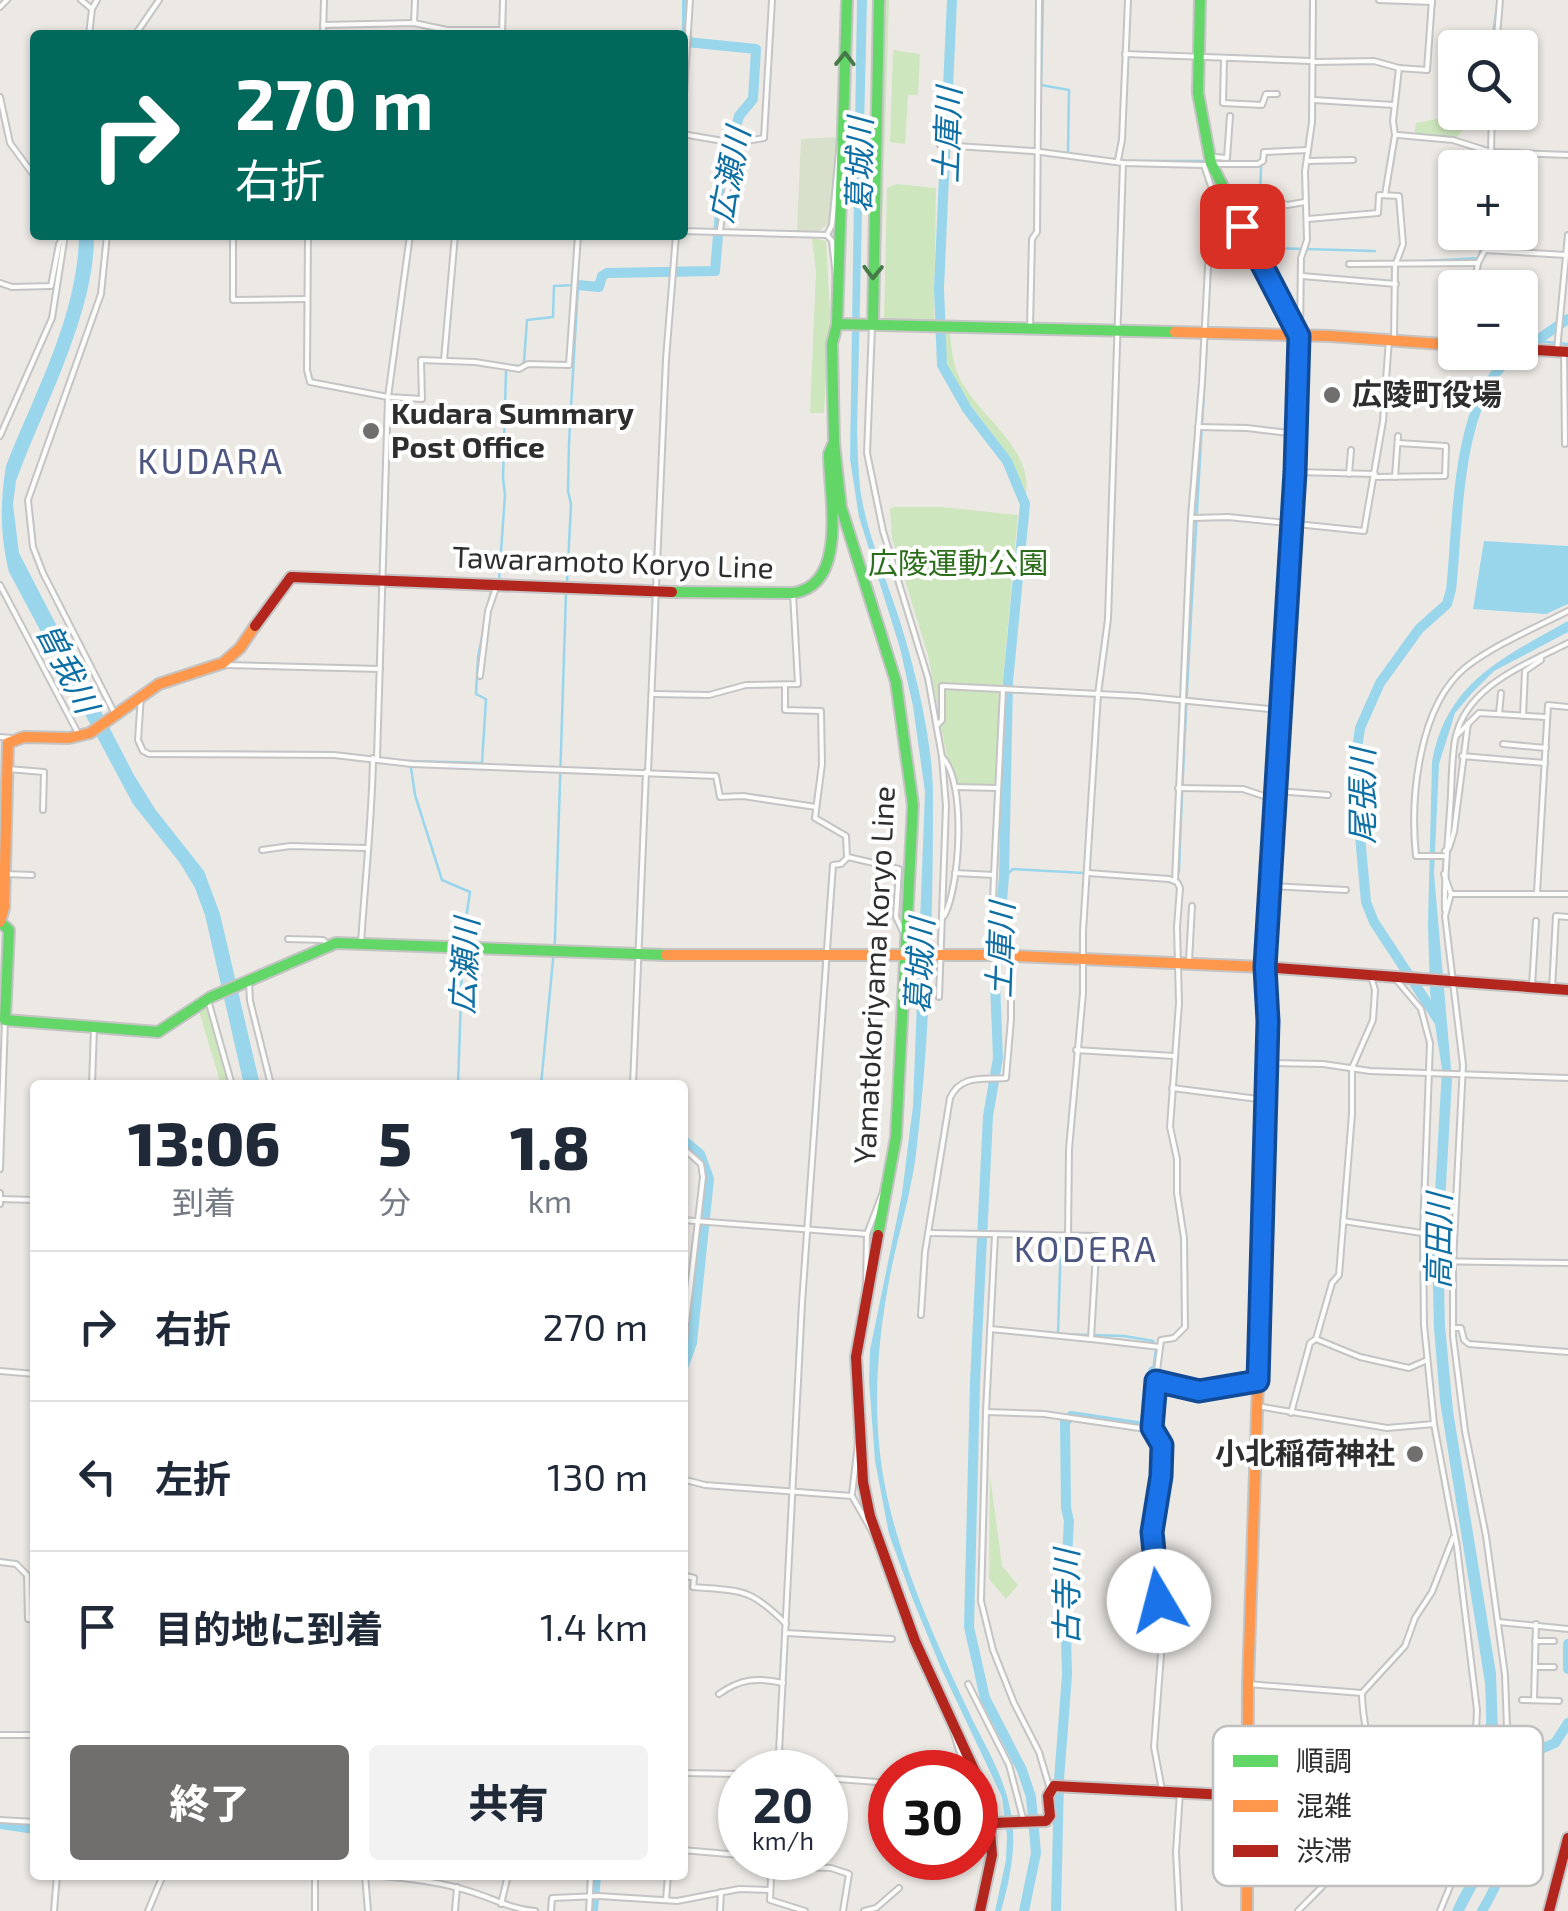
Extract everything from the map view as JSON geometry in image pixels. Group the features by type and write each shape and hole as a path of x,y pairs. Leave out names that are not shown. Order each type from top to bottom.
{"main road":[{"name":"Tawaramoto Koryo Line","path":"222,664 240,648 278,589 292,577 793,594 811,589 821,581 830,558 828,454 834,442 832,344 839,324 847,0"},
{"path":"870,324 878,0"},
{"path":"1200,0 1201,117 1213,164 1299,336 1295,472 1265,967"},
{"path":"839,324 1438,343"},
{"name":"Yamatokoriyama Koryo Line","path":"834,442 841,507 889,653 913,805 899,1108 856,1357 859,1440 866,1500 879,1541 915,1641 964,1750"},
{"path":"222,664 159,684 83,736 6,738 6,874 0,922 9,930 5,1020 158,1032 209,998 330,946 361,944 640,955 991,955 1265,967 1568,990"},
{"path":"1247,1726 1258,1381"},
{"path":"998,1822 1042,1822 1050,1816 1050,1789 1054,1786 1213,1794"},
{"path":"1549,1911 1566,1859 1568,1838"},
{"name":"Yamatokoriyama Koryo Line","path":"980,1911 988,1880"},
{"path":"1247,1886 1247,1911"}],"street":[{"path":"0,7 7,0"},
{"path":"81,0 92,9"},
{"path":"90,30 97,0"},
{"path":"138,30 159,0"},
{"path":"324,0 324,30"},
{"path":"416,0 418,30"},
{"path":"502,30 504,0"},
{"path":"688,31 690,0"},
{"path":"688,135 736,143 764,138 772,0"},
{"path":"1030,328 1032,239 1037,232 1039,0"},
{"path":"1068,1235 1098,694 1108,619 1128,0"},
{"path":"1299,336 1308,219 1306,161 1313,100 1313,0"},
{"path":"1125,54 1374,61 1427,70 1432,1 1379,0"},
{"path":"1498,30 1500,0"},
{"path":"324,25 417,24 447,30"},
{"path":"1224,58 1223,102 1262,105 1266,94 1277,94"},
{"path":"1385,195 1396,135 1394,105 1399,68"},
{"path":"0,97 10,143 30,170"},
{"path":"1313,100 1394,105"},
{"path":"1183,964 1180,888 1175,881 1182,699 1201,427 1213,164 1215,157 1227,158 1230,116"},
{"path":"826,235 832,225 844,120"},
{"path":"1398,135 1453,140 1485,150"},
{"path":"720,232 736,143"},
{"path":"940,145 1213,164 1260,164 1264,152 1308,150"},
{"path":"1538,154 1568,156"},
{"path":"1306,161 1352,160"},
{"path":"1226,194 1287,204 1305,202"},
{"path":"1194,518 1228,517 1364,531 1375,475 1391,339 1395,266 1402,248 1399,196 1379,195 1378,213 1308,219"},
{"path":"688,231 826,235 832,241 837,296"},
{"path":"1564,444 1560,320 1568,235"},
{"path":"0,282 12,286 51,286 61,240"},
{"path":"0,436 52,318 64,240"},
{"path":"107,240 102,294 91,330 28,500 33,547 43,573 113,719"},
{"path":"233,240 233,300 306,299"},
{"path":"308,240 310,382 422,400 421,360 476,362 518,370 528,364 569,364 578,240"},
{"path":"361,944 380,668 388,397 409,240"},
{"path":"444,361 456,240"},
{"path":"633,1080 666,359 676,240"},
{"path":"1477,270 1486,250 1566,256"},
{"path":"1350,264 1478,264"},
{"path":"1302,276 1396,284"},
{"path":"870,324 867,453 882,531 922,655 942,757 946,806 939,997"},
{"path":"1201,427 1297,434"},
{"path":"1295,472 1396,478 1445,476 1446,446 1398,439 1396,478"},
{"path":"1349,474 1351,450"},
{"path":"0,585 83,736"},
{"path":"480,676 484,626 497,585"},
{"path":"652,694 709,695 746,685 798,684 793,594"},
{"path":"1468,723 1450,848 1443,854 1416,856 1416,778 1435,712 1463,669 1568,611"},
{"path":"1507,1726 1486,1536 1470,1468 1453,1328 1452,1262 1461,1074 1445,916 1443,854 1456,736 1467,713 1486,690 1510,671 1568,643"},
{"path":"1523,716 1526,671 1541,656"},
{"path":"222,664 380,668"},
{"path":"785,686 785,710 821,711 817,820 846,836 848,858"},
{"path":"936,725 942,720 942,686 1182,699 1280,710"},
{"path":"991,955 1002,690"},
{"path":"1499,714 1501,694"},
{"path":"142,695 138,740 149,754 294,754 410,764 716,776 720,797 816,807"},
{"path":"1537,893 1548,705 1568,707"},
{"path":"1456,736 1479,713 1547,717"},
{"path":"1503,744 1546,748"},
{"path":"1462,756 1545,762"},
{"path":"942,757 949,764 959,804 954,873 947,914 942,916"},
{"path":"8,768 44,772 43,810"},
{"path":"954,787 998,788"},
{"path":"1178,788 1244,789 1277,796 1328,795"},
{"path":"262,850 290,846 366,848"},
{"path":"848,858 899,870 896,916 906,938"},
{"path":"779,1750 806,1229 832,865 848,858"},
{"path":"1088,871 1175,881"},
{"path":"954,873 994,875"},
{"path":"6,874 32,874"},
{"path":"1444,874 1451,894 1445,916"},
{"path":"1270,886 1346,890"},
{"path":"1451,894 1568,894"},
{"path":"1162,1790 1154,1746 1163,1628 1152,1532 1162,1445 1152,1428 1161,1340 1174,1338 1184,1327 1184,1238 1170,1128 1179,1003 1192,906"},
{"path":"1552,989 1556,916 1568,917"},
{"path":"1532,988 1536,921"},
{"path":"288,939 323,940 330,946"},
{"path":"921,1316 950,1098 955,1087 968,1080 1006,1078 1011,956"},
{"path":"1156,1381 1199,1391 1258,1381 1267,1062 1265,967"},
{"path":"1290,1413 1310,1343 1316,1339 1332,1283 1339,1276 1352,1068 1373,1020 1372,976"},
{"path":"1397,977 1426,1020 1432,1072 1423,1233 1427,1360 1476,1689 1477,1726"},
{"path":"247,982 270,1080"},
{"path":"209,998 231,1080"},
{"path":"0,1169 5,1020"},
{"path":"92,1080 94,1028"},
{"path":"1076,1050 1174,1056"},
{"path":"1267,1062 1568,1078"},
{"path":"1172,1088 1266,1100"},
{"path":"688,1152 701,1164 703,1177 688,1310"},
{"path":"866,1292 867,1234 889,1182"},
{"path":"0,1199 30,1200"},
{"path":"688,1220 867,1234"},
{"path":"1343,1221 1423,1233"},
{"path":"930,1232 1097,1236 1090,1339"},
{"path":"992,1234 981,1601 993,1650 1050,1789"},
{"path":"1424,1261 1568,1263"},
{"path":"1453,1328 1461,1328 1465,1342"},
{"path":"990,1329 1160,1347"},
{"path":"1316,1339 1360,1356 1409,1368 1427,1360"},
{"path":"1465,1342 1568,1352"},
{"path":"1455,1355 1465,1342"},
{"path":"0,1371 30,1374"},
{"path":"1257,1406 1387,1428 1434,1424"},
{"path":"986,1412 1044,1414 1152,1428"},
{"path":"859,1440 852,1496 879,1541"},
{"path":"688,1480 705,1485 852,1496"},
{"path":"1362,1693 1405,1646 1415,1618 1432,1592 1454,1534"},
{"path":"0,1562 16,1564 27,1576 30,1619"},
{"path":"688,1576 694,1578 694,1587 740,1590 753,1595 786,1624"},
{"path":"1497,1622 1567,1628"},
{"path":"1534,1700 1536,1624"},
{"path":"786,1633 892,1639"},
{"path":"1535,1640 1554,1642"},
{"path":"1534,1666 1554,1667"},
{"path":"719,1694 737,1681 783,1683"},
{"path":"968,1684 1009,1765 1024,1822"},
{"path":"1248,1684 1362,1693"},
{"path":"1362,1693 1367,1726"},
{"path":"1522,1700 1559,1701"},
{"path":"949,1719 959,1750"},
{"path":"0,1734 30,1734"},
{"path":"688,1772 718,1773"},
{"path":"1179,1911 1176,1852 1180,1792"},
{"path":"0,1820 30,1822"},
{"path":"688,1850 718,1852"},
{"path":"54,1911 57,1880"},
{"path":"148,1911 160,1880"},
{"path":"315,1880 315,1911"},
{"path":"365,1880 368,1911"},
{"path":"400,1880 457,1888 501,1904 536,1911"},
{"path":"501,1904 507,1880"},
{"path":"588,1911 593,1897 591,1880"},
{"path":"666,1900 668,1880"},
{"path":"771,1880 772,1903 802,1911"},
{"path":"842,1911 848,1880"},
{"path":"1298,1911 1321,1886"},
{"path":"1440,1911 1449,1886"},
{"path":"455,1911 457,1888"},
{"path":"551,1911 552,1898 676,1901 739,1888 770,1890"},
{"path":"864,1911 876,1908 899,1888"},
{"path":"720,1911 721,1892"}],"green space":[{"path":"881,0 889,0 882,236 875,293"},
{"path":"893,50 920,54 918,95 908,95 905,144 890,142"},
{"path":"1438,119 1438,130 1462,130 1456,139 1414,136 1416,123"},
{"path":"839,137 829,223 819,231 797,231 801,139"},
{"path":"896,184 936,188 934,320 884,319 887,188"},
{"path":"812,238 826,241 830,313 824,413 810,413 816,272"},
{"path":"945,332 950,332 960,379 1021,462 1026,493 1011,459 955,384 946,359"},
{"name":"広陵運動公園","path":"942,507 1018,515 1002,690 1001,789 953,790 928,655 892,538 890,509"},
{"path":"199,1011 210,1011 229,1080 220,1080"},
{"path":"990,1476 1002,1566 1018,1585 1006,1599 989,1579"}],"water":[{"name":"葛城川","path":"857,0 867,0 857,431 860,483 871,535 915,676 928,737 933,796 925,1065 914,1168 883,1321 878,1431 891,1514 909,1571 942,1654 987,1750 980,1750 913,1600 889,1534 875,1461 870,1350 902,1194 913,1106 925,792 900,648 859,517 850,459"},
{"name":"曽我川","path":"79,240 94,240 92,265 77,328 16,481 13,504 19,553 134,775 155,809 204,871 220,914 259,1080 243,1080 205,915 195,888 133,804 9,572 2,519 6,466 63,324"},
{"path":"1484,541 1568,546 1568,604 1546,614 1473,609"},
{"name":"高田川","path":"1568,621 1568,632 1494,671 1455,713 1439,764 1434,874 1452,1080 1443,1238 1445,1326 1453,1411 1496,1673 1498,1726 1486,1726 1485,1683 1440,1401 1434,1328 1432,1245 1442,1069 1430,993 1432,762 1439,734 1464,692 1481,675"},
{"path":"998,1772 1013,1825 1013,1850 1001,1911 995,1911 1006,1860"},
{"path":"1465,1886 1477,1886 1464,1911 1452,1911"}],"waterway":[{"name":"広瀬川","path":"687,0 687,30"},
{"name":"土庫川","path":"952,0 939,288 942,365 967,409 1007,461 1025,504 1008,682 1004,877 995,982 998,1058 988,1116 975,1382 969,1627 985,1698 1022,1770 1031,1797 1036,1853 1024,1911"},
{"path":"1043,0 1041,85 1069,90 1068,153"},
{"path":"1494,30 1498,0"},
{"name":"広瀬川","path":"578,285 599,287 607,273 715,271 722,188 729,174 739,116 753,99 756,49 688,42"},
{"path":"1489,130 1489,150"},
{"path":"1086,156 1125,161 1205,161 1215,189 1207,328"},
{"path":"1219,171 1222,161 1258,162 1261,166 1259,238 1266,248 1375,251"},
{"path":"1407,262 1479,258 1481,250"},
{"name":"広瀬川","path":"499,580 505,495 506,371 508,365 521,366 524,362 527,320 553,317 554,286 578,285 569,443 567,583"},
{"name":"尾張川","path":"1538,339 1568,319"},
{"path":"1142,875 1173,877 1179,872 1207,338"},
{"path":"1538,341 1568,344"},
{"name":"尾張川","path":"1441,1024 1374,922 1366,902 1354,770 1360,728 1380,683 1419,629 1447,604 1471,426 1482,396 1499,370"},
{"name":"広瀬川","path":"458,1080 463,939 470,892 442,880 415,795 410,761 482,763 486,699 476,694 478,657 491,591"},
{"name":"広瀬川","path":"541,1080 555,939 566,593"},
{"path":"1004,877 1013,869 1084,873"},
{"name":"広瀬川","path":"688,1144 700,1154 709,1179 688,1354"},
{"path":"1061,1238 1058,1334 1153,1341 1153,1371"},
{"name":"古寺川","path":"1056,1911 1059,1780 1067,1675 1065,1594 1069,1521 1065,1422 1071,1416 1144,1427 1153,1371"},
{"path":"1568,1644 1568,1669"},
{"path":"1543,1748 1555,1743 1568,1723"},
{"path":"0,1824 30,1828"},
{"name":"広瀬川","path":"593,1911 596,1880"},
{"path":"1482,1911 1495,1886"}],"traffic: fast":[{"path":"837,324 847,0"},
{"path":"873,324 879,0"},
{"path":"1200,0 1198,93 1211,163 1299,336 1276,788"},
{"path":"672,592 793,593 811,586 822,574 832,536 829,454 834,442 832,344 837,324 1175,332"},
{"path":"834,443 841,507 896,682 913,805 896,1137 878,1235"},
{"path":"0,922 9,930 5,1020 158,1032 211,997 336,943 666,955"}],"traffic: slow":[{"path":"1175,332 1438,344"},
{"path":"0,922 4,908 8,743 24,737 69,738 90,733 159,684 223,663 240,648 255,626"},
{"path":"666,955 991,955 1262,967"},
{"path":"1248,1726 1258,1381"},
{"path":"1247,1886 1247,1911"}],"traffic: jam":[{"path":"1538,350 1568,352"},
{"path":"255,626 291,577 672,592"},
{"path":"1265,967 1276,788"},
{"path":"1262,967 1568,990"},
{"path":"878,1235 856,1357 863,1482 870,1516 915,1641 987,1798 992,1855 980,1911"},
{"path":"998,1823 1046,1821 1050,1816 1048,1796 1054,1786 1213,1794"},
{"path":"1549,1911 1568,1838"}],"place":[{"name":"広陵町役場","path":"1332,395"},
{"name":"Kudara Summary Post Office","path":"371,431"},
{"name":"小北稲荷神社","path":"1415,1454"}],"district":[{"name":"KUDARA","path":"211,462"},
{"name":"KODERA","path":"1086,1250"}],"route":[{"path":"1159,1601 1152,1548 1162,1445 1152,1428 1156,1381 1199,1391 1258,1381 1268,1021 1265,967 1295,472 1299,336 1242,226"}]}
